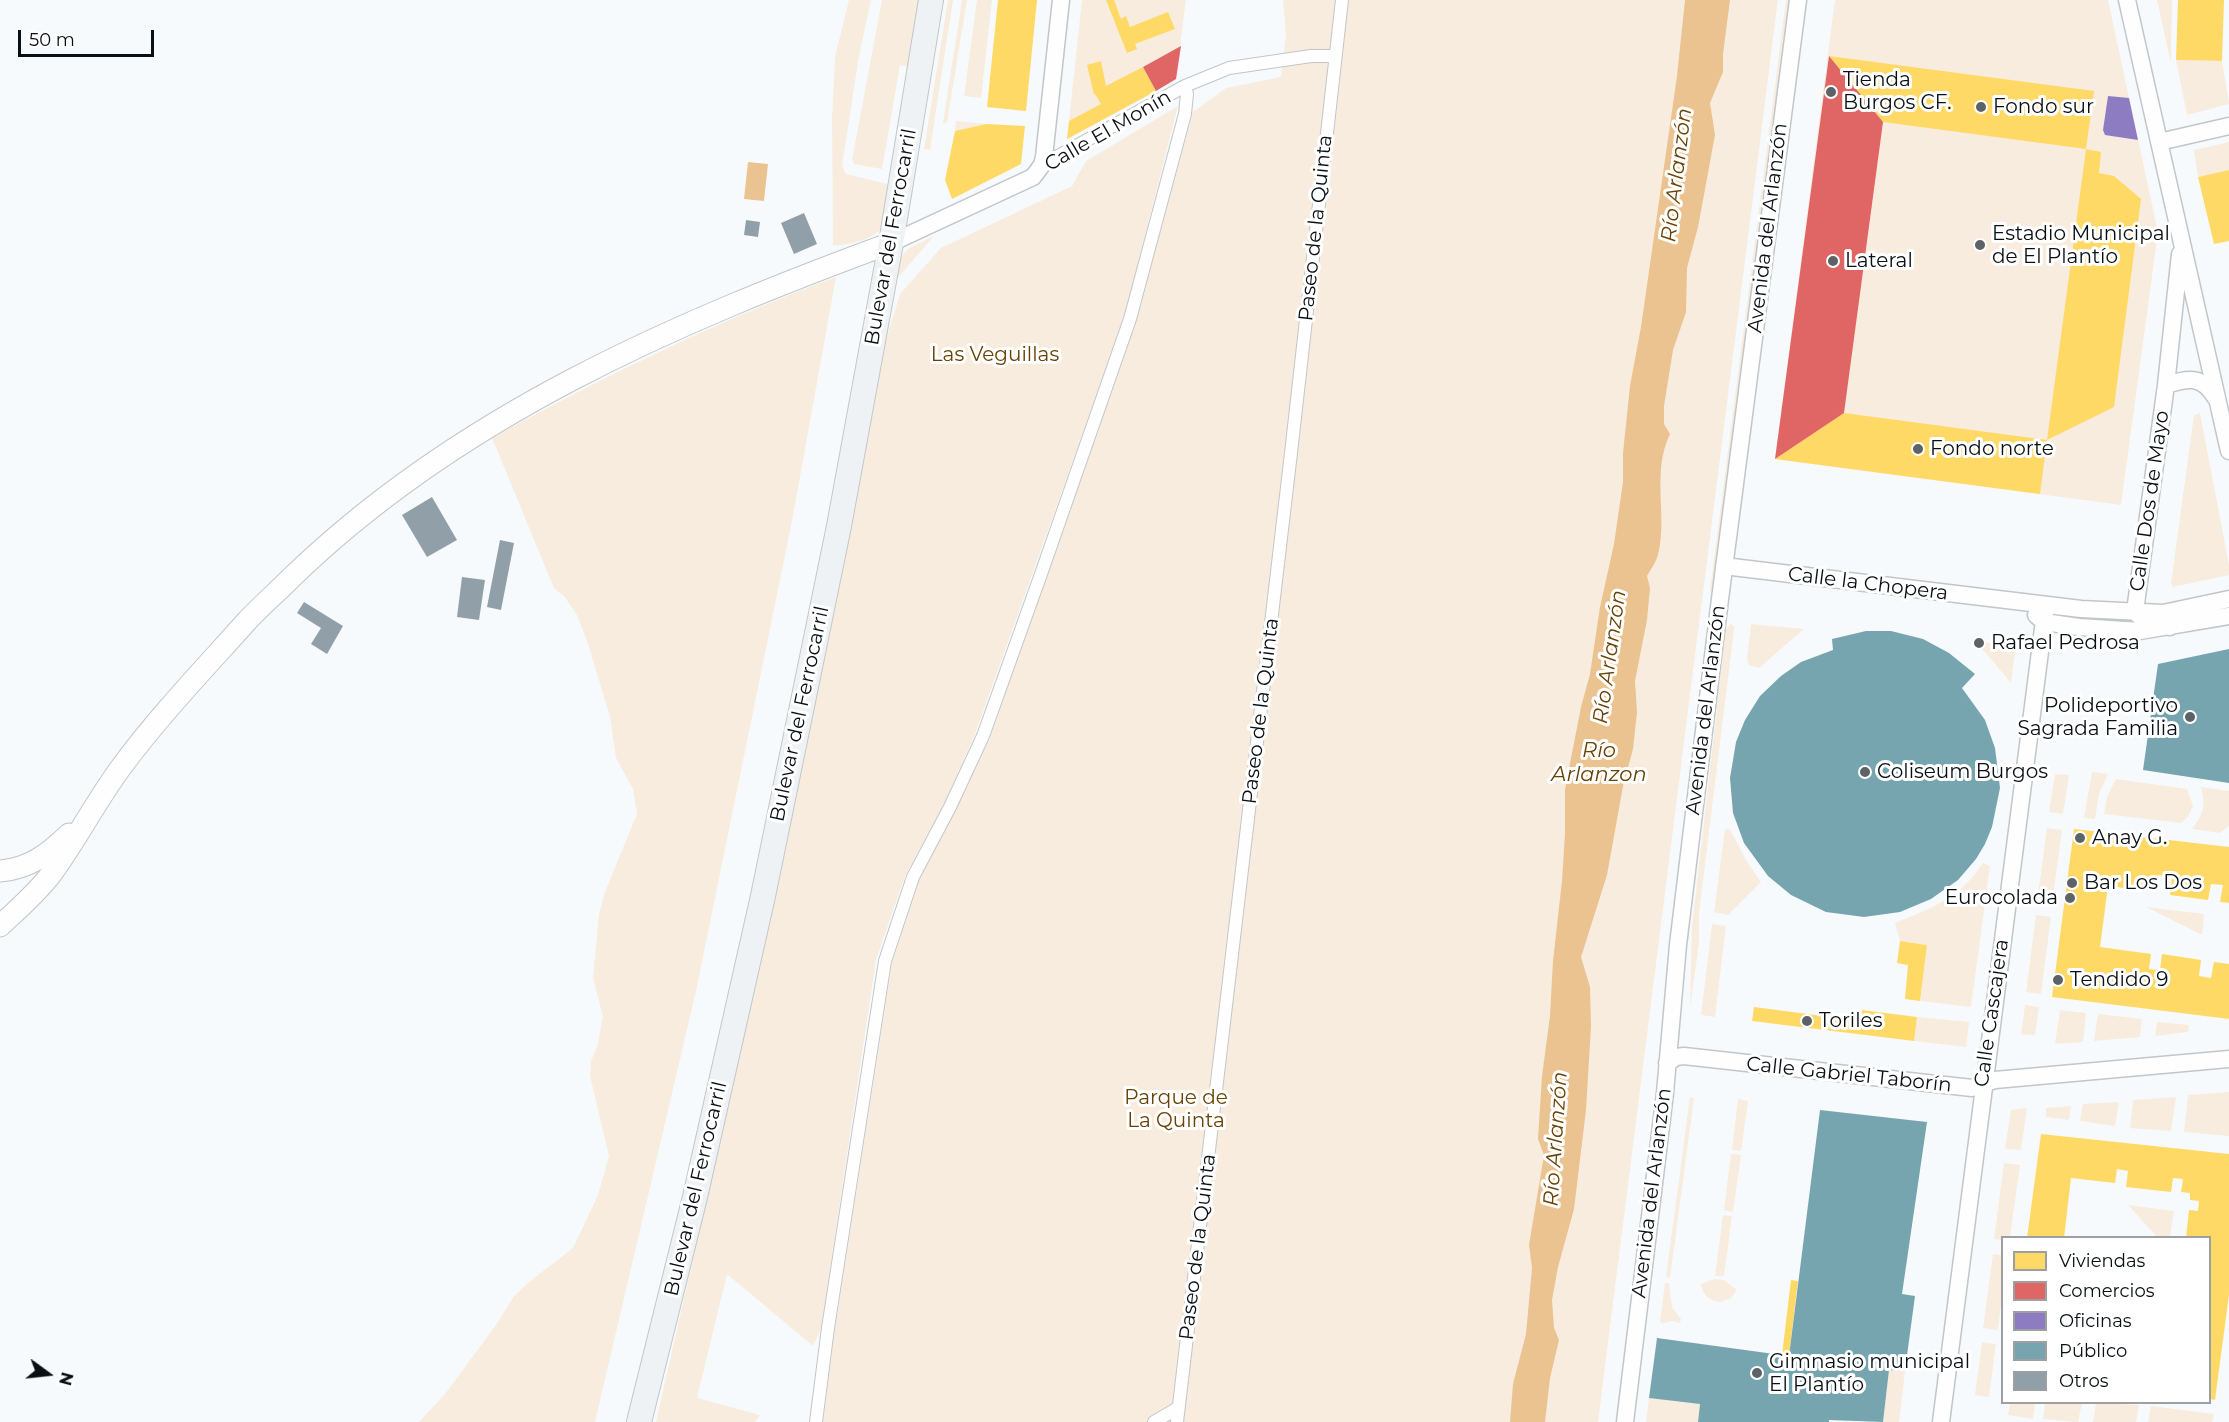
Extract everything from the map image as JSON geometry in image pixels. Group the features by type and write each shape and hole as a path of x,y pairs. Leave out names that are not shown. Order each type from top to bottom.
{"main road":[{"name":"Bulevar del Ferrocarril","path":"639,1422 695,1197 763,896 837,537 891,243 931,0"}],"street":[{"path":"1042,165 1061,0"},
{"name":"Paseo de la Quinta","path":"1177,1422 1342,0"},
{"name":"Avenida del Arlanzón","path":"1625,1422 1665,1093 1678,945 1724,566 1798,0"},
{"name":"Calle Dos de Mayo","path":"2127,0 2229,451"},
{"name":"Calle El Monín","path":"891,243 1033,177 1042,165 1185,86 1228,68 1311,56 1336,56"},
{"path":"816,1422 828,1328 885,961 913,878 950,807 982,736 1130,319 1185,114 1187,94 1185,86"},
{"path":"2159,142 2229,126"},
{"name":"Calle Dos de Mayo","path":"2170,627 2153,625 2141,620 2135,611 2166,385 2181,240"},
{"path":"0,926 40,888 125,762 249,619 322,548 391,492 523,405 604,363 713,313 891,243"},
{"name":"Calle Dos de Mayo","path":"2166,385 2187,378 2198,379 2211,390 2217,400"},
{"name":"Calle la Chopera","path":"1724,566 2012,601 2079,627 2140,631 2229,616"},
{"name":"Calle la Chopera","path":"2045,614 2135,611 2163,613 2229,599"},
{"name":"Calle Cascajera","path":"1941,1422 2045,614"},
{"path":"0,871 20,868 38,861 89,815"},
{"path":"1665,1093 1672,1070 1684,1056 1677,1047 1676,1041 1680,977 1678,945"},
{"name":"Calle Gabriel Taborín","path":"1667,1063 1676,1057 1684,1056 1972,1089 1995,1080 2229,1059"},
{"path":"1155,1422 1178,1408"}],"green space":[{"path":"849,0 871,0 859,56 842,166 846,174 891,185 886,217 878,232 860,241 833,246 832,118 835,57"},
{"path":"882,0 922,0 911,67 900,65 882,169 854,164 852,160"},
{"path":"948,0 953,0 930,150 924,149"},
{"path":"962,0 967,0 947,122 943,123"},
{"path":"977,0 992,0 981,98 964,96"},
{"path":"1082,0 1186,0 1176,79 1067,139"},
{"name":"Parque de La Quinta","path":"1283,0 1778,0 1598,1422 823,1422 835,1329 892,963 919,880 989,740 1136,321 1193,112 1226,88 1281,77 1286,35"},
{"path":"1786,0 1792,0 1715,591 1710,590"},
{"name":"Estadio Municipal de El Plantío","path":"1835,0 2108,0 2158,232 2121,505 1775,459"},
{"path":"2157,0 2172,0 2171,63"},
{"path":"2176,60 2222,61 2229,104 2187,115"},
{"name":"Las Veguillas","path":"1178,106 1124,318 975,734 944,804 905,876 876,960 821,1329 813,1346 727,1274 697,1398 760,1415 755,1422 656,1422 737,1064 881,356 900,294 941,248 1072,186 1086,161"},
{"path":"956,121 986,124 955,131"},
{"path":"2229,142 2229,170 2198,177 2194,150"},
{"path":"934,236 895,281 902,256 910,248"},
{"path":"836,277 792,521 696,991 595,1422 419,1422 445,1394 496,1325 514,1296 573,1248 598,1195 609,1156 590,1076 591,1061 597,1047 603,1017 593,978 599,914 605,892 637,814 633,789 616,758 610,717 577,615 564,596 554,588 492,438 661,351 748,312"},
{"path":"2200,413 2229,575 2173,587 2171,583 2194,415"},
{"path":"1730,624 1734,626 1734,630 1699,913 1699,943 1690,1008 1692,926 1726,629"},
{"path":"1751,624 1804,629 1759,668 1749,665 1747,659"},
{"path":"1971,640 2013,647 2015,652 2011,683 1985,652"},
{"path":"2092,772 2108,774 2099,794 2095,819 2084,818"},
{"path":"2055,774 2069,775 2063,814 2049,812"},
{"path":"2116,779 2187,789 2193,806 2188,817 2181,823 2104,814 2107,797"},
{"path":"2201,787 2229,791 2229,826 2220,833 2192,829 2202,810"},
{"path":"2047,828 2062,830 2052,904 2037,902"},
{"path":"1725,829 1730,830 1761,882 1728,915 1714,912"},
{"path":"1983,863 1990,866 1971,1007 1920,1001 1927,945 1900,941 1895,923 1933,907 1955,893 1965,885"},
{"path":"2146,907 2204,914 2202,935"},
{"path":"2036,915 2051,917 2041,994 2026,992"},
{"path":"1712,924 1726,926 1715,1017 1701,1015"},
{"path":"2025,1005 2039,1007 2035,1035 2021,1034"},
{"path":"2060,1010 2086,1013 2083,1042 2055,1044"},
{"path":"2098,1014 2142,1019 2140,1037 2094,1041"},
{"path":"1917,1017 1969,1022 1966,1047 1914,1041"},
{"path":"2157,1022 2189,1025 2188,1032 2155,1036"},
{"path":"2229,1092 2229,1136 2184,1132 2188,1095"},
{"path":"1690,1097 1694,1098 1670,1278 1666,1277"},
{"path":"2176,1097 2171,1131 2130,1128 2133,1100"},
{"path":"1738,1099 1748,1101 1741,1151 1732,1150"},
{"path":"2119,1102 2115,1126 2080,1121 2083,1104"},
{"path":"2071,1106 2069,1120 2046,1117 2046,1108"},
{"path":"2027,1108 2021,1150 2005,1149 2011,1110"},
{"path":"1731,1154 1741,1155 1733,1212 1724,1210"},
{"path":"2004,1163 2020,1165 2010,1236 2001,1236 2001,1240 1994,1239"},
{"path":"2128,1205 2174,1211 2170,1236 2156,1236"},
{"path":"1723,1215 1732,1216 1724,1276 1715,1276"},
{"path":"1993,1254 2001,1255 2001,1303 1998,1330 1983,1328"},
{"path":"1715,1279 1724,1280 1737,1290 1731,1298 1721,1302 1705,1295 1701,1284"},
{"path":"1665,1283 1669,1283 1672,1307 1681,1319 1680,1323 1660,1322"},
{"path":"1982,1342 1996,1344 1989,1397 1975,1395"},
{"path":"1901,1363 1906,1363 1899,1422 1883,1422 1889,1370 1900,1371"},
{"path":"1649,1398 1700,1404 1698,1422 1646,1422"},
{"path":"2010,1404 2035,1404 2033,1419 2008,1415"},
{"path":"2045,1404 2082,1404 2078,1422 2043,1419"},
{"path":"2096,1404 2139,1405 2136,1422 2093,1422"},
{"path":"2151,1406 2214,1414 2212,1422 2148,1422"}],"water":[{"name":"Río Arlanzon","path":"1685,0 1730,0 1723,72 1710,103 1715,135 1698,227 1687,268 1686,312 1673,350 1664,406 1664,424 1670,434 1664,449 1660,479 1661,540 1657,558 1647,576 1650,588 1647,620 1635,681 1637,712 1633,749 1623,786 1607,875 1581,957 1590,987 1591,1026 1586,1110 1574,1209 1558,1267 1552,1300 1554,1328 1559,1340 1550,1378 1545,1422 1510,1422 1513,1384 1526,1334 1532,1268 1529,1245 1544,1155 1538,1139 1542,1076 1550,1016 1553,961 1562,881 1565,789 1590,674 1600,607 1614,544 1623,482 1623,453 1630,386 1641,327 1677,76"},
{"path":"748,162 768,164 764,201 744,199"}],"building: Viviendas":[{"path":"998,0 1037,0 1026,111 987,107"},
{"path":"1106,0 1114,0 1121,19 1126,16 1130,27 1168,12 1175,29 1135,44 1137,49 1127,53"},
{"path":"2178,0 2224,0 2222,61 2176,60"},
{"name":"Fondo sur","path":"1829,56 2094,91 2086,149 1883,122"},
{"path":"1101,61 1106,86 1143,67 1156,91 1067,139 1069,121 1101,104 1094,95 1087,65"},
{"path":"986,124 1025,126 1021,164 952,199 945,180 955,131"},
{"path":"2086,149 2101,152 2099,173 2114,176 2141,199 2114,407 2047,440"},
{"path":"2229,170 2229,241 2214,244 2198,177"},
{"name":"Fondo norte","path":"1844,413 2047,440 2040,494 1775,459"},
{"path":"2074,829 2229,847 2229,903 2220,902 2223,885 2211,884 2208,900 2170,895 2172,877 2158,875 2155,892 2108,886 2100,947 2151,954 2149,969 2160,970 2162,954 2201,960 2199,976 2211,978 2214,962 2229,964 2229,1019 2052,997"},
{"path":"1900,941 1927,945 1920,1001 1905,999 1908,965 1897,963"},
{"path":"1754,1007 1861,1021 1862,1010 1917,1017 1914,1041 1752,1021"},
{"path":"2041,1134 2229,1154 2229,1295 2215,1400 2211,1399 2211,1236 2186,1236 2189,1210 2198,1211 2199,1201 2190,1200 2190,1193 2181,1192 2183,1179 2173,1178 2171,1192 2126,1187 2128,1171 2117,1169 2115,1183 2071,1178 2064,1236 2027,1236"},
{"path":"1791,1280 1798,1281 1789,1356 1782,1355"}],"building: Comercios":[{"path":"1181,46 1176,79 1156,91 1143,67"},
{"name":"Lateral","path":"1829,56 1883,122 1844,413 1775,459"}],"building: Oficinas":[{"path":"2108,96 2129,98 2138,140 2105,135 2103,130"}],"building: Público":[{"name":"Coliseum Burgos","path":"1866,631 1891,631 1923,639 1949,653 1975,674 1962,688 1985,720 1995,748 2000,788 1992,827 1985,844 1976,859 1958,880 1931,899 1900,912 1864,917 1826,912 1791,895 1768,876 1744,843 1733,813 1730,778 1736,742 1745,720 1760,696 1781,676 1801,662 1833,650 1832,639"},
{"name":"Polideportivo Sagrada Familia","path":"2229,649 2229,783 2143,770 2158,664"},
{"path":"1820,1110 1927,1122 1902,1294 1915,1296 1906,1363 1901,1363 1900,1371 1889,1370 1883,1422 1829,1420 1829,1422 1698,1422 1700,1404 1649,1398 1657,1338 1789,1356"}],"building: Otros":[{"path":"804,213 817,244 794,254 781,223"},
{"path":"746,220 760,222 758,237 744,235"},
{"path":"432,497 457,540 427,557 402,515"},
{"path":"500,540 514,543 501,610 487,607"},
{"path":"462,577 485,580 479,620 457,617"},
{"path":"304,602 343,626 327,654 311,644 321,628 297,613"}],"place":[{"name":"Tienda Burgos CF.","path":"1831,92"},
{"name":"Fondo sur","path":"1981,107"},
{"name":"Estadio Municipal de El Plantío","path":"1980,245"},
{"name":"Lateral","path":"1833,261"},
{"name":"Fondo norte","path":"1918,449"},
{"name":"Rafael Pedrosa","path":"1979,643"},
{"name":"Polideportivo Sagrada Familia","path":"2190,717"},
{"name":"Coliseum Burgos","path":"1865,772"},
{"name":"Anay G.","path":"2080,838"},
{"name":"Bar Los Dos","path":"2072,883"},
{"name":"Eurocolada","path":"2070,898"},
{"name":"Tendido 9","path":"2058,980"},
{"name":"Toriles","path":"1807,1021"},
{"name":"Gimnasio municipal El Plantío","path":"1757,1373"}],"water label":[{"name":"Río Arlanzón","path":"1677,175"},
{"name":"Río Arlanzón","path":"1610,657"},
{"name":"Río Arlanzón","path":"1556,1139"}]}
